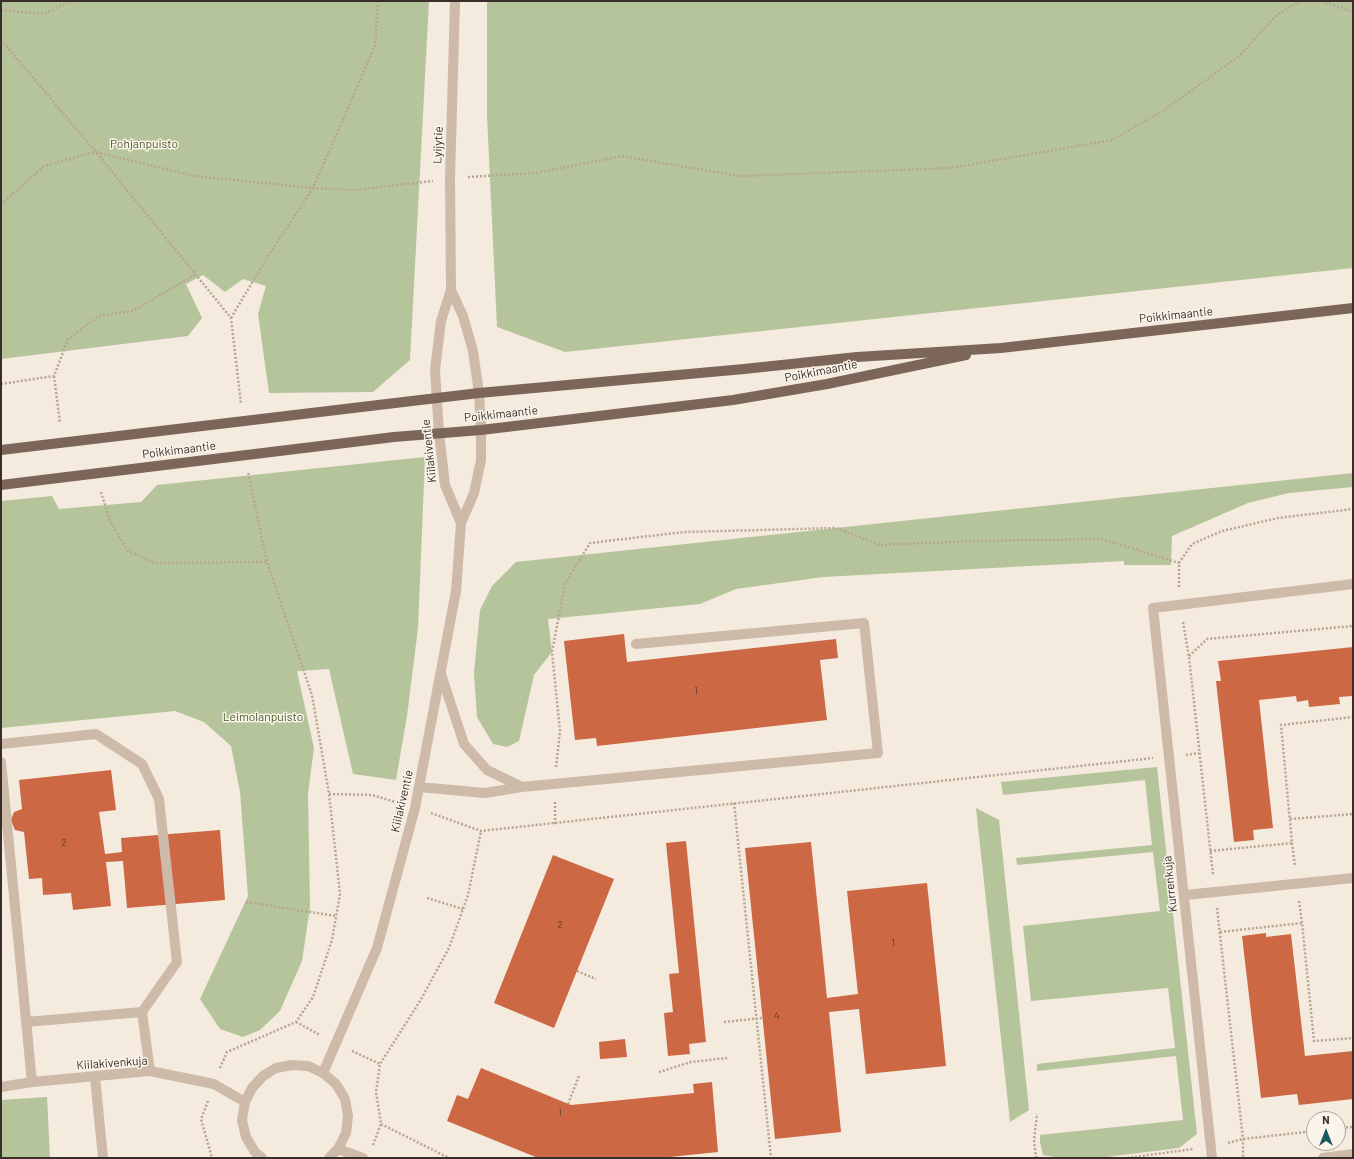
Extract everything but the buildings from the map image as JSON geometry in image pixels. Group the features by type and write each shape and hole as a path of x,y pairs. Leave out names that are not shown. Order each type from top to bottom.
{"main road":[{"name":"Poikkimaantie","path":"1,450 479,393 744,369 857,356 1001,348 1353,308"},
{"name":"Poikkimaantie","path":"1,485 733,400 827,384 1001,348"}],"street":[{"name":"Lyijytie","path":"437,398 435,370 441,321 451,290 450,178 455,1"},
{"name":"Lyijytie","path":"451,290 463,316 474,351 479,393 481,430"},
{"name":"Kiilakiventie","path":"437,398 445,486 461,523"},
{"name":"Kiilakiventie","path":"322,1073 377,948 415,808 456,591 461,523 474,493 481,460 481,430"},
{"path":"1180,604 1353,584"},
{"name":"Kurrenkuja","path":"1180,604 1154,608 1212,1158"},
{"path":"419,787 485,793 522,787 878,753 864,623 636,644"},
{"path":"441,674 464,744 487,770 522,787"},
{"path":"1,744 96,734 142,764 159,799 177,962 142,1012 150,1072"},
{"path":"1,762 32,1082"},
{"path":"1185,896 1353,878"},
{"path":"26,1022 142,1012"},
{"path":"262,1158 255,1152 246,1137 242,1120 245,1102 252,1088 263,1076 276,1068 292,1065 308,1066 322,1073 336,1084 344,1099 348,1116 346,1133 338,1148 329,1158"},
{"name":"Kiilakivenkuja","path":"1,1087 32,1082 150,1072 214,1084 245,1102"},
{"path":"95,1077 103,1158"},
{"path":"338,1148 367,1155"},
{"path":"1323,1158 1353,1154"}],"path":[{"path":"1,10 44,14 71,1"},
{"path":"231,318 265,261 313,188 375,46 378,1"},
{"path":"1,205 44,166 96,152 195,176 313,188 355,190 450,178 536,173 622,156 741,176 951,168 1112,140 1164,110 1239,56 1277,15 1301,1"},
{"path":"1322,1 1353,12"},
{"path":"1,40 96,152 231,318 242,408"},
{"path":"60,423 54,376 68,339 99,316 133,311 196,274"},
{"path":"1,384 54,376"},
{"path":"212,1158 201,1118 227,1052 296,1022 313,997 332,940 340,894 329,794 312,695 267,562 248,471"},
{"path":"101,492 110,521 128,551 155,562 267,562"},
{"path":"1353,510 1278,518 1222,531 1192,544 1179,562 1180,604 1189,657 1207,639 1353,626"},
{"path":"555,824 554,785 560,731 552,652 565,584 590,543 684,532 836,528 880,545 975,541 1102,539 1179,562"},
{"path":"1210,851 1292,843 1281,725 1353,717"},
{"path":"329,794 372,795 481,831 1199,753"},
{"path":"734,803 771,1158"},
{"path":"1290,819 1353,814"},
{"path":"367,1155 381,1124 376,1092 380,1064 420,1001 449,948 468,895 481,831"},
{"path":"427,898 463,909"},
{"path":"246,902 336,916"},
{"path":"1220,932 1302,923 1314,1042 1353,1038"},
{"path":"577,971 596,979"},
{"path":"724,1022 762,1018"},
{"path":"658,1072 691,1062 727,1058"},
{"path":"568,1104 579,1076"},
{"path":"1036,1158 1034,1140 1037,1114"},
{"path":"381,1124 449,1158"}],"green space":[{"name":"Pohjanpuisto","path":"1,1 429,1 410,360 373,392 269,393 258,314 266,286 243,279 225,292 203,275 186,284 202,318 188,336 1,359"},
{"path":"487,1 1353,1 1353,268 565,352 497,327 487,116"},
{"name":"Leimolanpuisto","path":"425,457 418,628 407,716 396,780 353,774 329,669 297,671 314,748 308,793 310,907 302,961 280,1011 260,1030 243,1037 220,1029 200,999 248,896 240,792 231,746 204,722 175,711 1,728 1,501 52,496 59,509 141,502 157,485"},
{"path":"1353,473 1353,487 1289,493 1248,503 1172,536 1171,565 1124,565 1124,561 823,577 736,589 700,604 548,619 552,652 534,675 519,741 507,747 493,744 477,717 474,673 480,610 492,586 516,562"},
{"path":"1157,767 1197,1134 1179,1148 1098,1158 1060,1158 1043,1155 1040,1135 1183,1120 1176,1056 1037,1071 1037,1064 1175,1048 1168,988 1031,1001 1023,926 1160,911 1153,852 1017,865 1016,858 1152,845 1145,780 1003,795 1001,782"},
{"path":"976,808 999,820 1029,1110 1010,1122"},
{"path":"47,1097 50,1158 1,1158 1,1100"}]}
